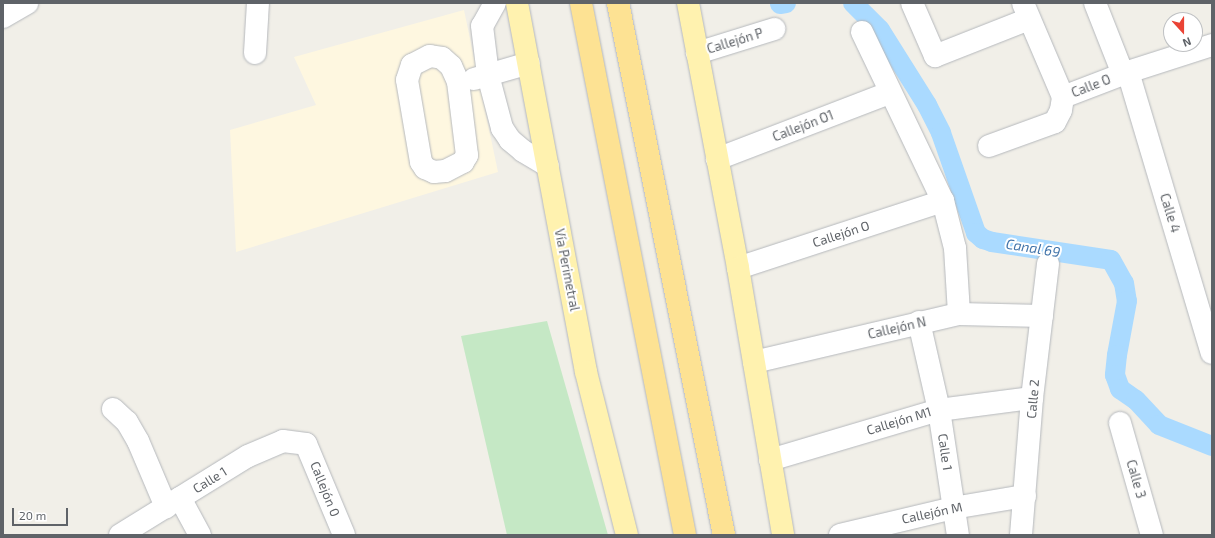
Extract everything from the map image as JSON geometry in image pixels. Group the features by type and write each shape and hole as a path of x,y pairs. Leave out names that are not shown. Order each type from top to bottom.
{"highway":[{"path":"581,3 685,535"},
{"path":"618,3 724,535"}],"main road":[{"name":"Vía Perimetral","path":"517,3 586,372 627,535"},
{"path":"688,3 716,159 738,268 783,535"}],"street":[{"path":"3,16 28,3"},
{"path":"255,54 258,3"},
{"path":"495,3 482,26 488,75 502,128 510,140 548,166"},
{"path":"912,3 935,56 1026,11 1063,97"},
{"name":"Calle 4","path":"1095,3 1125,73 1206,309 1212,353"},
{"name":"Callejón P","path":"697,53 774,29"},
{"path":"862,32 889,93 943,201 954,248 959,314"},
{"name":"Calle O","path":"989,146 1055,122 1062,110 1063,97 1125,73 1212,45"},
{"path":"430,56 442,58 451,66 458,82 467,155 463,162 455,167 434,172 425,168 418,154 407,72 419,59 430,56"},
{"path":"458,82 529,63"},
{"name":"Callejón O1","path":"716,159 889,93"},
{"name":"Callejón O","path":"738,268 943,201"},
{"name":"Calle 2","path":"1021,535 1032,398 1048,264"},
{"name":"Callejón N","path":"754,362 959,314 1042,316"},
{"name":"Calle 1","path":"920,322 939,410 958,535"},
{"name":"Callejón M1","path":"770,460 939,410 1032,398"},
{"path":"113,409 127,422 173,502 200,535"},
{"name":"Calle 3","path":"1120,423 1152,535"},
{"name":"Calle 1","path":"120,535 248,456 283,441 306,444"},
{"name":"Callejón 0","path":"306,444 344,535"},
{"name":"Callejón M","path":"840,535 953,508 1025,496"}],"shaded area":[{"path":"464,10 498,172 236,252 230,130 316,105 294,57"}],"green space":[{"path":"547,321 608,535 507,535 461,336"}],"waterway":[{"name":"Canal 69","path":"780,4 786,3"},
{"name":"Canal 69","path":"853,3 880,30 927,105 941,133 976,233 983,239 992,242 1111,260 1124,283 1127,301 1117,355 1115,375 1120,389 1136,400 1159,425 1212,446"}]}
